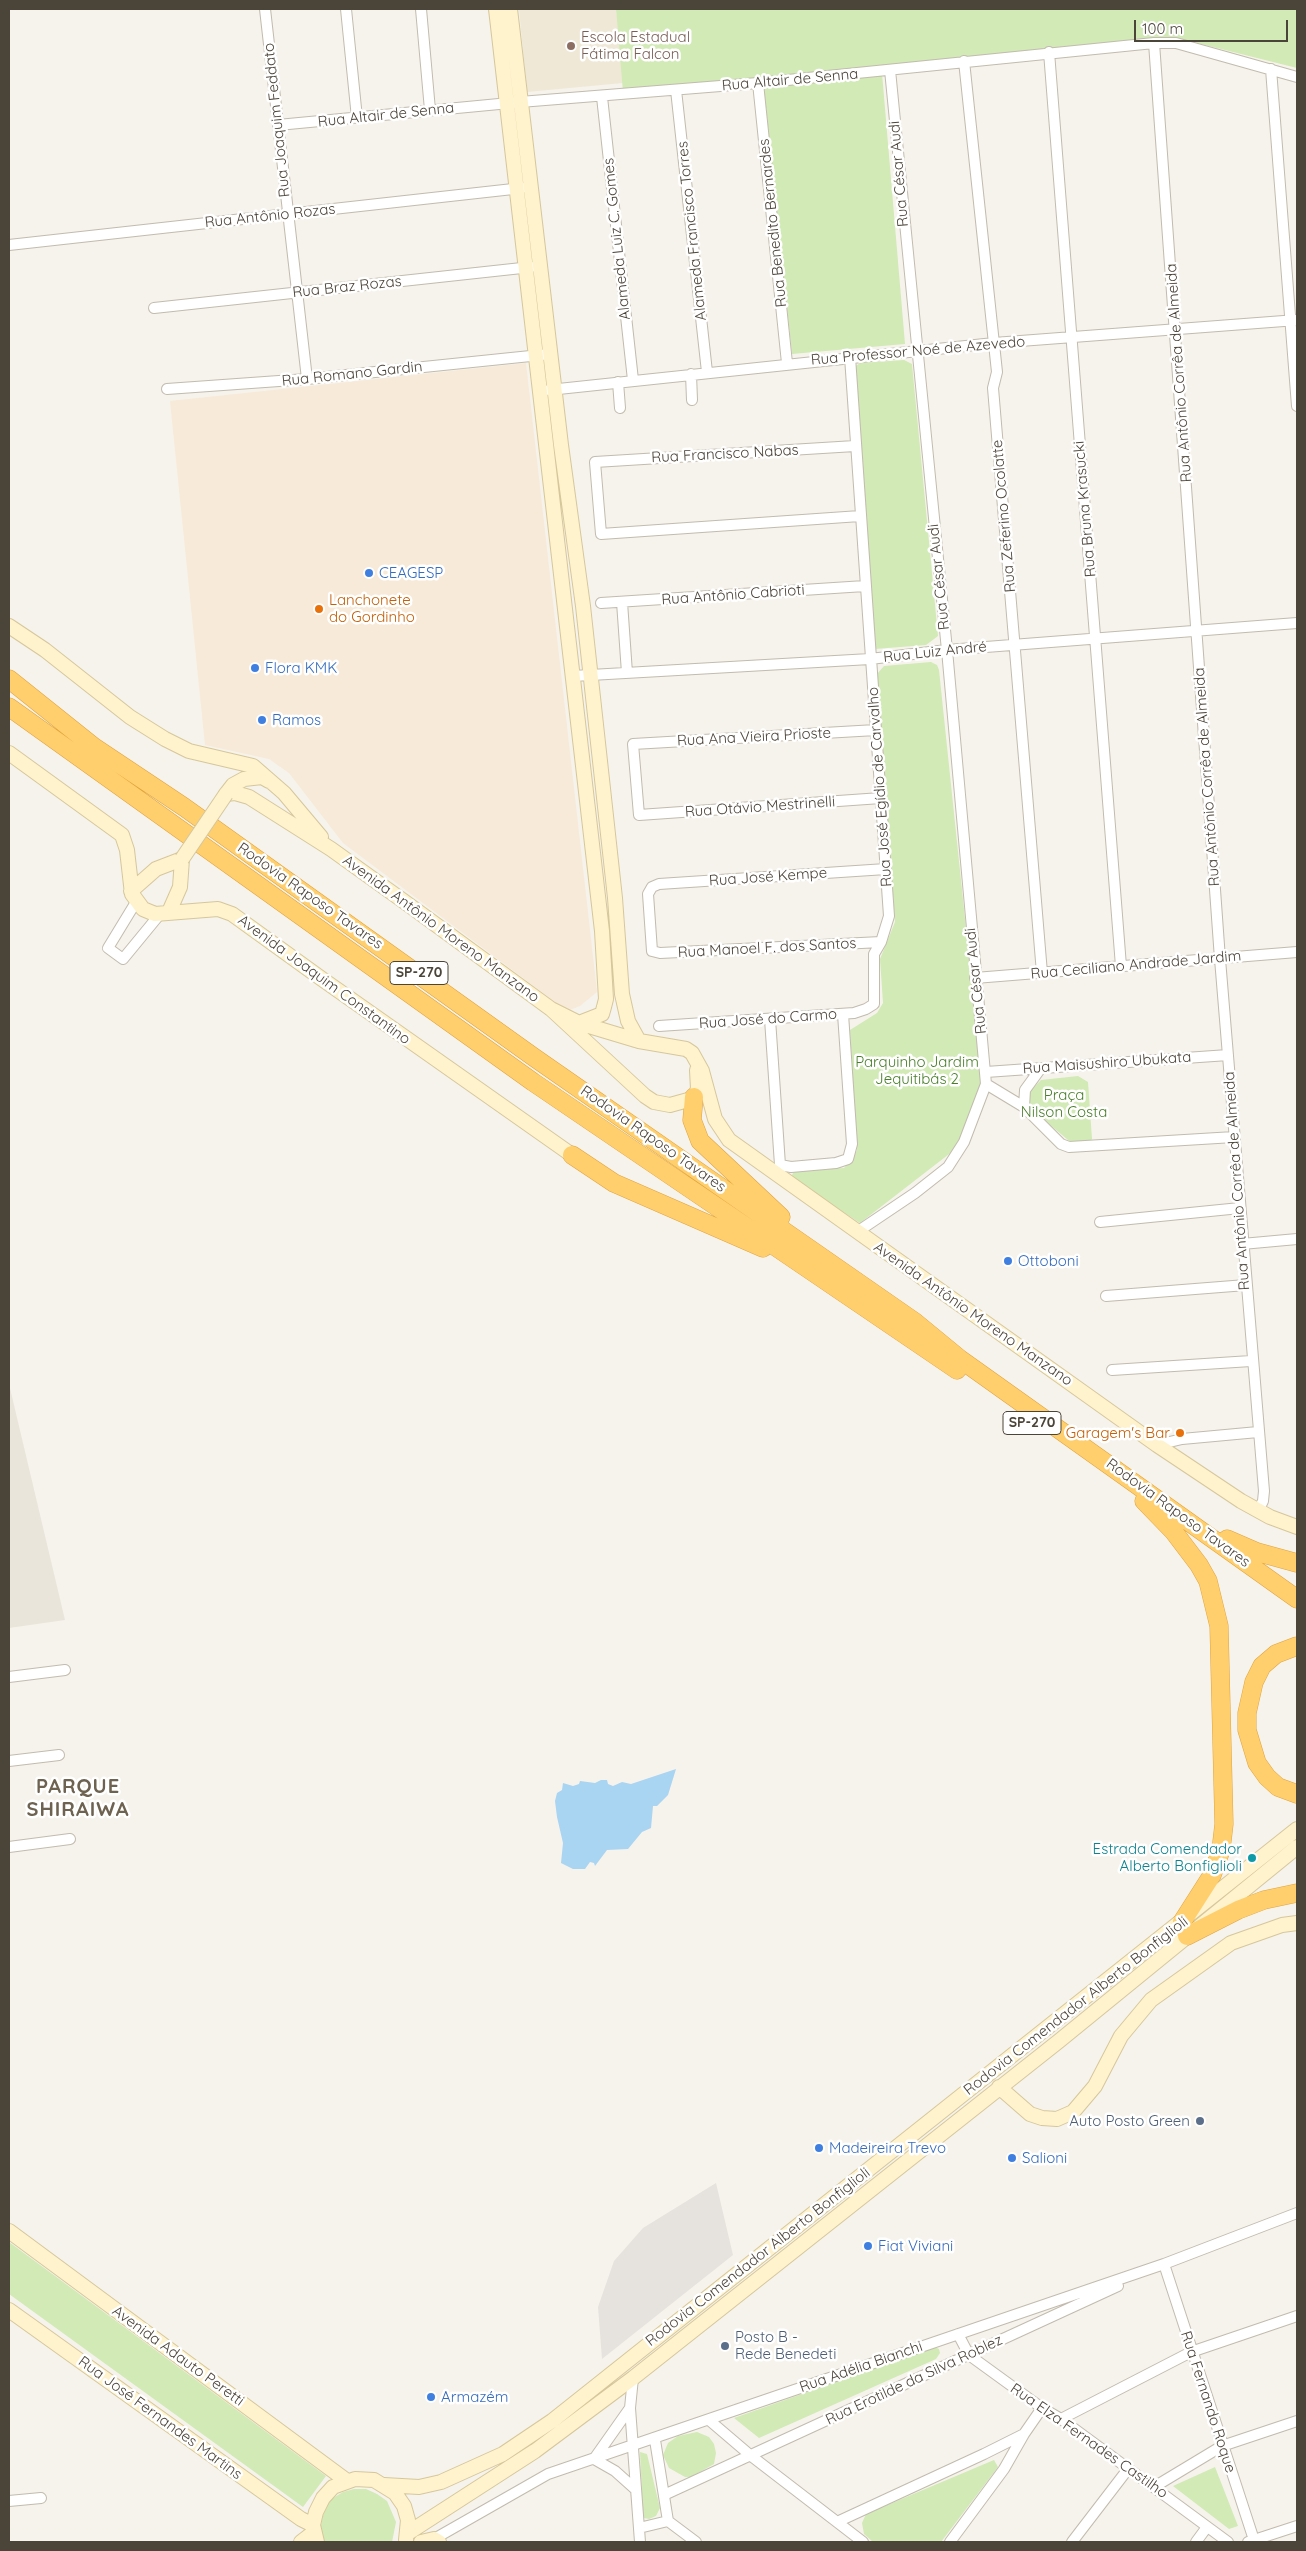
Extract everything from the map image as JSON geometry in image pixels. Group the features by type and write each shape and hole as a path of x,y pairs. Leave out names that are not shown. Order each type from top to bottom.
{"highway":[{"name":"Rodovia Raposo Tavares","path":"9,679 94,747 192,812 535,1058 915,1322 960,1359 1188,1519 1297,1599"},
{"name":"Rodovia Raposo Tavares","path":"9,707 533,1082 828,1282 1144,1501 1297,1612"},
{"path":"694,1098 692,1120 700,1141 832,1264"},
{"path":"572,1155 614,1183 750,1242 828,1282"},
{"path":"1144,1501 1174,1532 1199,1565 1208,1581 1220,1626 1224,1824 1221,1850 1212,1874 1185,1929"},
{"path":"1188,1519 1236,1544 1297,1563"},
{"path":"1297,1646 1276,1654 1262,1666 1250,1696 1247,1730 1257,1763 1266,1777 1278,1787 1297,1794"},
{"path":"1185,1929 1264,1900 1297,1892"}],"main road":[{"path":"496,9 513,102 524,188 533,267 536,355 602,931 606,999 602,1014 579,1023"},
{"path":"510,9 513,102"},
{"path":"533,267 550,354 615,901 622,994 628,1021 639,1041"},
{"name":"Avenida Antônio Moreno Manzano","path":"9,626 45,650 122,712 165,739 189,751 254,766 284,793 331,849"},
{"path":"9,753 118,831 126,845 134,896"},
{"path":"164,913 180,887 182,859 226,794 234,785 250,777 262,777 270,782"},
{"name":"Avenida Antônio Moreno Manzano","path":"226,794 235,793 249,797 331,849 551,1009 645,1096 654,1102 670,1105 694,1098"},
{"path":"134,896 156,869 182,859"},
{"name":"Avenida Joaquim Constantino","path":"134,896 146,911 164,913 218,909 232,914 572,1155"},
{"name":"Avenida Antônio Moreno Manzano","path":"551,1009 579,1023 659,1046 679,1046 692,1053 704,1078 711,1110 721,1130 729,1140 779,1171 857,1232 1157,1445 1258,1511 1297,1527"},
{"path":"694,1098 699,1084 695,1060"},
{"name":"Rodovia Comendador Alberto Bonfiglioli","path":"407,2538 535,2452 633,2378 999,2087 1185,1929 1297,1829"},
{"name":"Rodovia Comendador Alberto Bonfiglioli","path":"347,2481 364,2479 384,2484 420,2487 441,2482 503,2454 546,2426 1185,1929 1297,1846"},
{"path":"999,2087 1030,2114 1042,2118 1057,2119 1073,2112 1095,2086 1121,2036 1151,2000 1231,1943 1282,1924 1297,1923"},
{"name":"Avenida Adauto Peretti","path":"9,2231 347,2481"},
{"name":"Rua José Fernandes Martins","path":"9,2310 301,2519 315,2533"},
{"path":"301,2542 315,2533 316,2512 323,2498 334,2487 347,2481"},
{"path":"384,2484 396,2493 404,2506 408,2520 407,2538"}],"street":[{"name":"Rua Joaquim Feddato","path":"265,9 307,379"},
{"path":"346,9 357,118"},
{"path":"421,9 430,110"},
{"name":"Rua Altair de Senna","path":"278,125 513,102 602,97 758,83 1049,52 1154,43 1176,43 1297,77"},
{"name":"Rua Antônio Corrêa de Almeida","path":"1154,43 1220,958 1242,1244 1264,1491 1263,1501 1258,1511"},
{"name":"Rua Bruna Krasucki","path":"1049,52 1121,966"},
{"name":"Rua Zeferino Ocolatte","path":"964,61 997,372 993,388 1042,973"},
{"path":"1271,69 1294,320 1297,406"},
{"name":"Rua César Audi","path":"890,70 916,350 947,650 986,1084"},
{"name":"Rua Benedito Bernardes","path":"758,83 787,363"},
{"name":"Alameda Francisco Torres","path":"676,90 707,372"},
{"name":"Alameda Luiz C. Gomes","path":"602,97 633,380"},
{"name":"Rua Antônio Rozas","path":"9,245 524,188"},
{"name":"Rua Braz Rozas","path":"154,308 533,267"},
{"name":"Rua Professor Noé de Azevedo","path":"540,390 916,350 1294,320"},
{"name":"Rua Romano Gardin","path":"167,389 307,379 550,354"},
{"name":"Rua José Egídio de Carvalho","path":"850,357 889,916 881,942 874,954 874,1004"},
{"path":"691,374 692,400"},
{"path":"618,382 620,408"},
{"name":"Rua Francisco Nabas","path":"855,446 596,462 600,534 860,516"},
{"name":"Rua Antônio Cabrioti","path":"601,604 865,586"},
{"path":"622,602 627,673"},
{"name":"Rua Luiz André","path":"573,676 870,659 947,650 1297,623"},
{"name":"Rua Ana Vieira Prioste","path":"639,815 633,744 876,730"},
{"name":"Rua Otávio Mestrinelli","path":"639,815 881,798"},
{"name":"Rua José Kempe","path":"652,950 648,894 652,887 659,884 886,869"},
{"path":"134,896 108,948 123,958 164,913"},
{"name":"Rua Manoel F. dos Santos","path":"652,950 660,953 881,942"},
{"name":"Rua Ceciliano Andrade Jardim","path":"975,978 1297,952"},
{"name":"Rua José do Carmo","path":"659,1026 844,1014 866,1009 874,1004"},
{"path":"770,1019 779,1171 791,1167 836,1163 848,1159 852,1144 844,1014"},
{"name":"Rua Maisushiro Ubukata","path":"986,1072 1228,1055"},
{"path":"1024,1107 1025,1090 1041,1068"},
{"path":"857,1232 948,1167 964,1142 986,1084 1024,1107 1060,1144 1069,1147 1234,1136"},
{"path":"1100,1222 1240,1208"},
{"path":"1242,1244 1297,1239"},
{"path":"1106,1296 1246,1285"},
{"path":"1112,1370 1252,1361"},
{"path":"1157,1445 1182,1439 1258,1432"},
{"path":"9,1677 65,1670"},
{"path":"9,1761 59,1755"},
{"path":"9,1847 70,1839"},
{"name":"Rua Adélia Bianchi","path":"431,2541 548,2474 655,2440 1164,2264 1297,2213"},
{"name":"Rua Fernando Roque","path":"1164,2264 1250,2541"},
{"name":"Rua Erotilde da Silva Roblez","path":"664,2495 1164,2264"},
{"path":"1061,2419 1191,2352 1297,2316"},
{"name":"Rua Elza Fernades Castilho","path":"958,2334 969,2355 1042,2408 1061,2419 1228,2542"},
{"path":"633,2378 630,2408 634,2488 640,2542"},
{"path":"630,2408 594,2459 614,2471 634,2488"},
{"path":"950,2542 1004,2468 1042,2408"},
{"path":"709,2420 750,2455 863,2542"},
{"path":"1154,2487 1222,2446 1297,2421"},
{"path":"837,2522 1024,2434"},
{"path":"655,2440 668,2521 696,2542"},
{"path":"1072,2542 1128,2468"},
{"path":"9,2501 41,2498"},
{"path":"638,2528 668,2521"},
{"path":"1250,2541 1297,2526"},
{"path":"1196,2542 1207,2527"}],"shaded area":[{"name":"Escola Estadual Fátima Falcon","path":"519,9 616,9 623,83 527,92"},
{"name":"CEAGESP","path":"526,363 597,992 580,1006 567,1011 343,843 289,773 269,759 205,745 170,401"},
{"path":"9,1384 65,1620 9,1628"},
{"path":"716,2183 733,2255 602,2359 598,2307 614,2261 643,2228"}],"green space":[{"path":"616,9 1297,9 1297,68 1177,38 1155,38 623,92"},
{"path":"882,73 905,344 792,354 764,88 768,84"},
{"path":"904,360 912,364 938,636 926,645 875,649 853,368 860,363"},
{"name":"Parquinho Jardim Jequitibás 2","path":"931,662 937,665 939,670 982,1081 953,1151 860,1223 793,1179 792,1175 794,1171 844,1168 857,1150 850,1030 877,1013 883,1003 880,959 895,922 877,674 884,666"},
{"name":"Praça Nilson Costa","path":"1078,1076 1088,1082 1092,1139 1089,1144 1073,1144 1036,1113 1030,1105 1030,1091 1041,1080"},
{"path":"9,2242 326,2476 303,2507 9,2294"},
{"path":"935,2347 939,2349 940,2353 936,2359 759,2438 734,2418"},
{"path":"697,2432 709,2437 714,2444 716,2453 714,2464 691,2477 685,2477 669,2468 663,2455 668,2443 678,2436"},
{"path":"640,2452 647,2454 660,2508 656,2516 649,2519 644,2518 643,2515"},
{"path":"994,2460 998,2467 941,2542 873,2542 864,2534 862,2523 866,2514"},
{"path":"1215,2467 1238,2526 1229,2529 1173,2486"},
{"path":"354,2489 366,2489 387,2501 396,2522 392,2542 324,2542 320,2530 325,2507 333,2498 343,2492"}],"water":[{"path":"676,1769 668,1795 657,1806 653,1806 651,1828 642,1832 628,1849 607,1850 595,1866 594,1863 590,1862 585,1869 573,1869 561,1863 563,1843 555,1801 557,1793 562,1790 563,1783 573,1786 579,1784 580,1781 595,1783 607,1780 608,1784 613,1786 622,1782 631,1784"}],"place":[{"name":"Escola Estadual Fátima Falcon","path":"571,46"},
{"name":"CEAGESP","path":"369,573"},
{"name":"Lanchonete do Gordinho","path":"319,609"},
{"name":"Flora KMK","path":"255,668"},
{"name":"Ramos","path":"262,720"},
{"name":"Ottoboni","path":"1008,1261"},
{"name":"Garagem's Bar","path":"1180,1433"},
{"name":"Estrada Comendador Alberto Bonfiglioli","path":"1252,1858"},
{"name":"Auto Posto Green","path":"1200,2121"},
{"name":"Madeireira Trevo","path":"819,2148"},
{"name":"Salioni","path":"1012,2158"},
{"name":"Fiat Viviani","path":"868,2246"},
{"name":"Posto B - Rede Benedeti","path":"725,2346"},
{"name":"Armazém","path":"431,2397"}],"district":[{"name":"PARQUE SHIRAIWA","path":"78,1798"}]}
